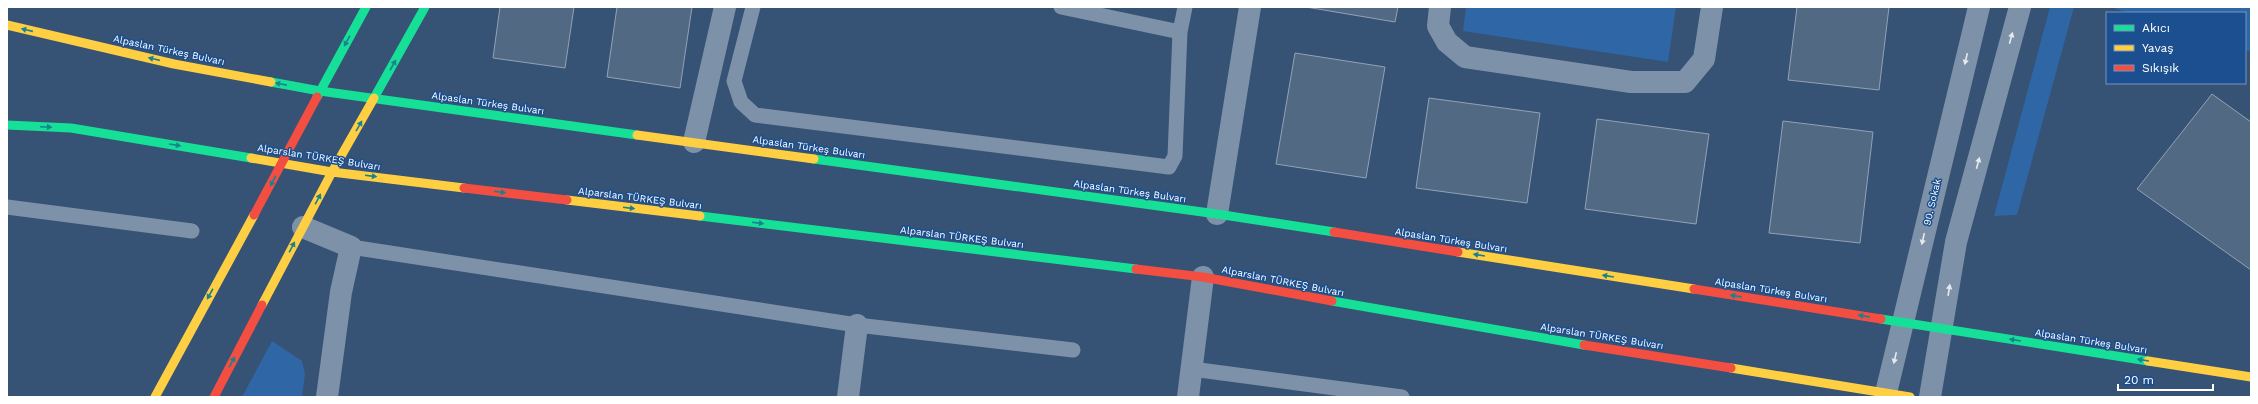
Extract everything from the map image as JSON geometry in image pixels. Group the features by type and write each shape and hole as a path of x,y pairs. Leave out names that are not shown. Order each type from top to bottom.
{"main road":[{"path":"155,397 283,163 366,7"},
{"path":"214,397 332,172 425,7"},
{"name":"Alpaslan Türkeş Bulvarı","path":"7,25 174,64 320,92 1217,214 2251,378"},
{"name":"Alparslan TÜRKEŞ Bulvarı","path":"7,125 71,128 332,172 1203,277 1462,325 1886,395 1910,397"}],"street":[{"path":"694,142 725,7"},
{"path":"1217,214 1250,7"},
{"path":"1440,7 1438,26 1447,42 1465,57 1631,82 1685,82 1704,59 1712,7"},
{"name":"90. Sokak","path":"1886,395 1979,7"},
{"path":"1930,397 1943,329 1956,242 2020,7"},
{"path":"303,227 351,247 341,292 327,397"},
{"path":"1188,397 1203,277"},
{"path":"848,397 857,324"}],"lane":[{"path":"753,7 734,81 741,102 755,115 1168,167 1175,156 1180,32 1185,7"},
{"path":"1061,7 1180,32"},
{"path":"7,207 192,231"},
{"path":"351,247 857,324 1073,350"},
{"path":"1192,369 1402,397"}],"shaded area":[{"path":"1466,7 1676,7 1668,62 1463,31"},
{"path":"2050,7 2074,7 2017,215 1994,216"},
{"path":"2110,7 2251,7 2251,52 2246,50 2246,12 2126,12"},
{"path":"272,341 302,361 305,374 302,397 242,397"}],"building":[{"path":"500,7 574,7 565,68 493,58"},
{"path":"617,7 692,7 680,88 607,77"},
{"path":"1306,7 1398,7 1395,22"},
{"path":"1797,7 1889,7 1879,90 1788,80"},
{"path":"1295,53 1385,67 1366,178 1276,164"},
{"path":"2212,94 2251,122 2251,270 2137,189"},
{"path":"1429,98 1540,113 1527,203 1416,188"},
{"path":"1597,119 1709,134 1696,224 1585,209"},
{"path":"1783,121 1873,132 1860,243 1769,233"}],"traffic: fast":[{"path":"317,97 366,7"},
{"path":"374,98 425,7"},
{"path":"271,82 320,91 637,135"},
{"path":"7,125 71,128 251,158"},
{"path":"814,159 1217,214 1334,232"},
{"path":"700,216 1136,269"},
{"path":"1332,301 1584,345"},
{"path":"1881,319 2148,361"}],"traffic: slow":[{"path":"7,25 174,64 271,82"},
{"path":"262,305 332,172 374,98"},
{"path":"637,135 814,159"},
{"path":"251,158 332,172 464,188"},
{"path":"567,200 700,216"},
{"path":"155,397 254,215"},
{"path":"1458,252 1694,289"},
{"path":"2148,361 2251,377"},
{"path":"1731,368 1910,397"}],"traffic: jam":[{"path":"254,215 317,97"},
{"path":"464,188 567,200"},
{"path":"1334,232 1458,252"},
{"path":"1136,269 1203,277 1332,301"},
{"path":"1694,289 1881,319"},
{"path":"214,397 262,305"},
{"path":"1584,345 1731,368"}]}
